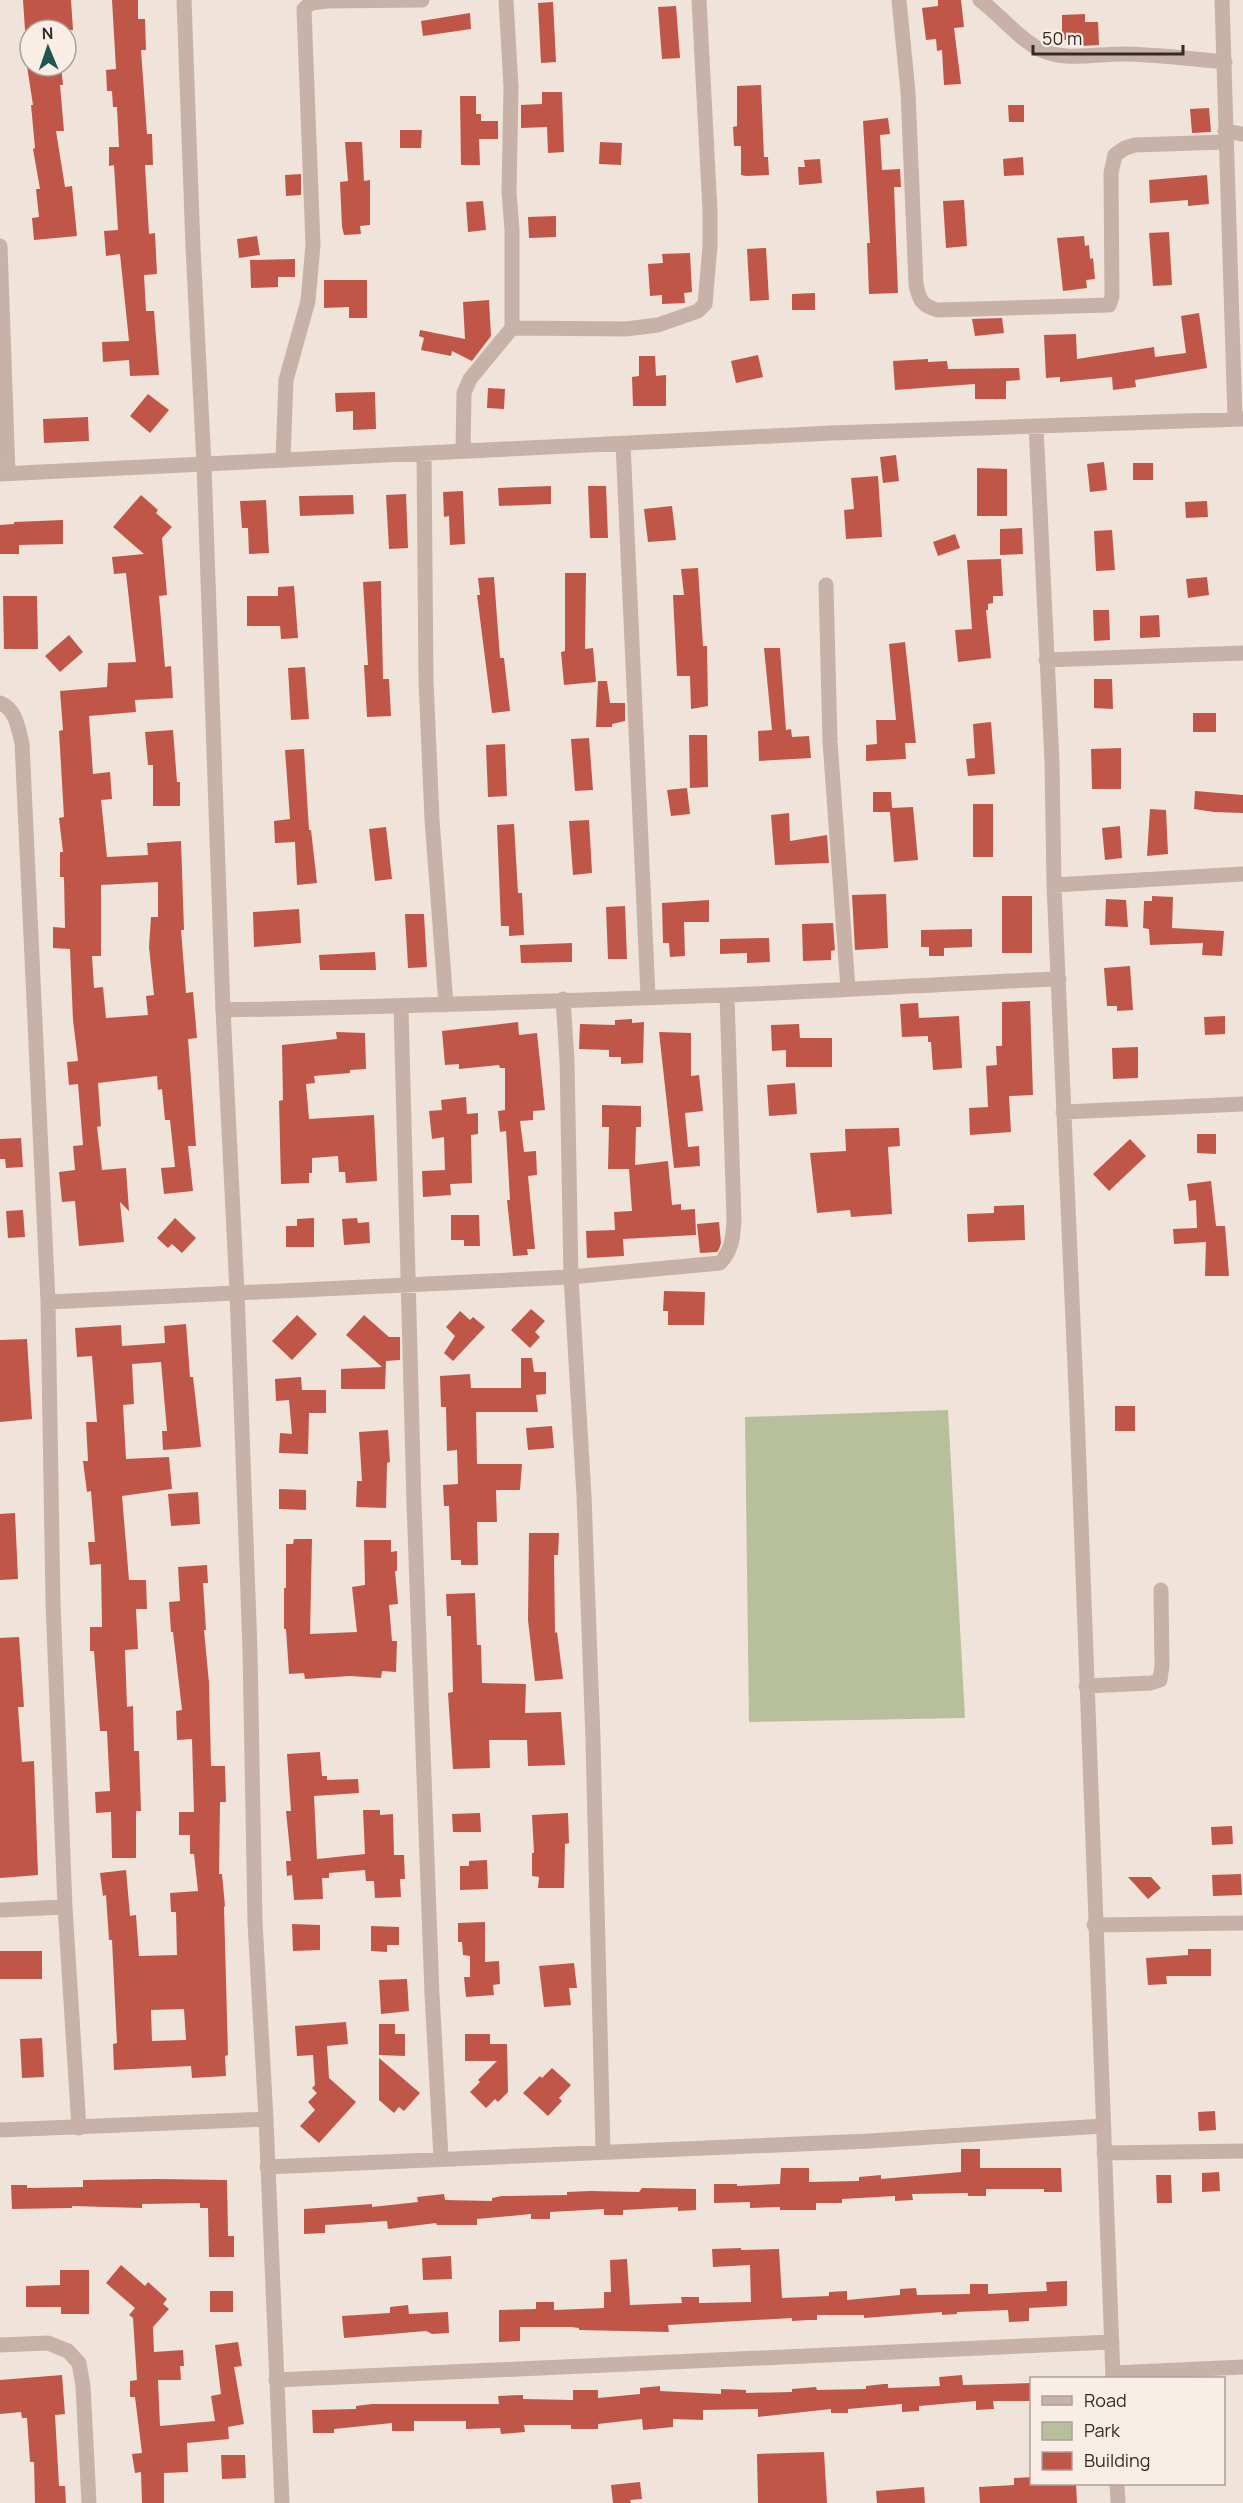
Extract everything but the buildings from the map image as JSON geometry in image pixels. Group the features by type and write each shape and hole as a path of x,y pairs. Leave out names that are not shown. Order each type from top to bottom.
{"street":[{"path":"184,0 204,465 223,1010 237,1292 250,1650 255,1922 266,2119 282,2503"},
{"path":"283,459 286,380 308,302 313,245 304,9 311,3 327,1 422,0"},
{"path":"463,452 464,393 470,379 512,328 512,230 509,192 511,87 506,0"},
{"path":"512,328 626,329 658,325 698,311 705,304 711,246 699,0"},
{"path":"899,0 908,92 916,284 919,299 926,307 938,310 1109,305 1112,297 1111,173 1115,155 1135,145 1243,134"},
{"path":"980,0 1029,43 1053,54 1072,56 1128,54 1225,62"},
{"path":"0,246 4,474 623,443 1239,419 1225,136 1222,0"},
{"path":"1036,426 1052,762 1054,885 1113,2376 1243,2367"},
{"path":"623,443 648,996"},
{"path":"424,453 426,681 432,819 446,1005"},
{"path":"826,585 831,742 848,988"},
{"path":"1046,660 1243,653"},
{"path":"0,703 7,705 16,719 22,743 48,1302 53,1602 65,1907 79,2128"},
{"path":"1054,885 1243,874"},
{"path":"223,1010 401,1007 1059,980"},
{"path":"48,1302 571,1277 720,1263 728,1254 733,1241 734,1221 732,1094 727,995"},
{"path":"563,999 567,1060 571,1277 584,1496 591,1693 603,2151"},
{"path":"401,1007 414,1504 432,1994 441,2158"},
{"path":"1063,1112 1243,1104"},
{"path":"1086,1686 1142,1684 1160,1680 1162,1666 1161,1590"},
{"path":"0,1910 65,1907"},
{"path":"1094,1925 1243,1923"},
{"path":"0,2130 266,2119"},
{"path":"267,2167 869,2141 1103,2126"},
{"path":"1104,2153 1243,2151"},
{"path":"276,2380 1112,2342"},
{"path":"0,2345 48,2343 68,2351 79,2363 83,2386 89,2503"},
{"path":"1117,2485 1118,2503"}],"green space":[{"path":"948,1410 965,1718 749,1722 745,1417"}]}
